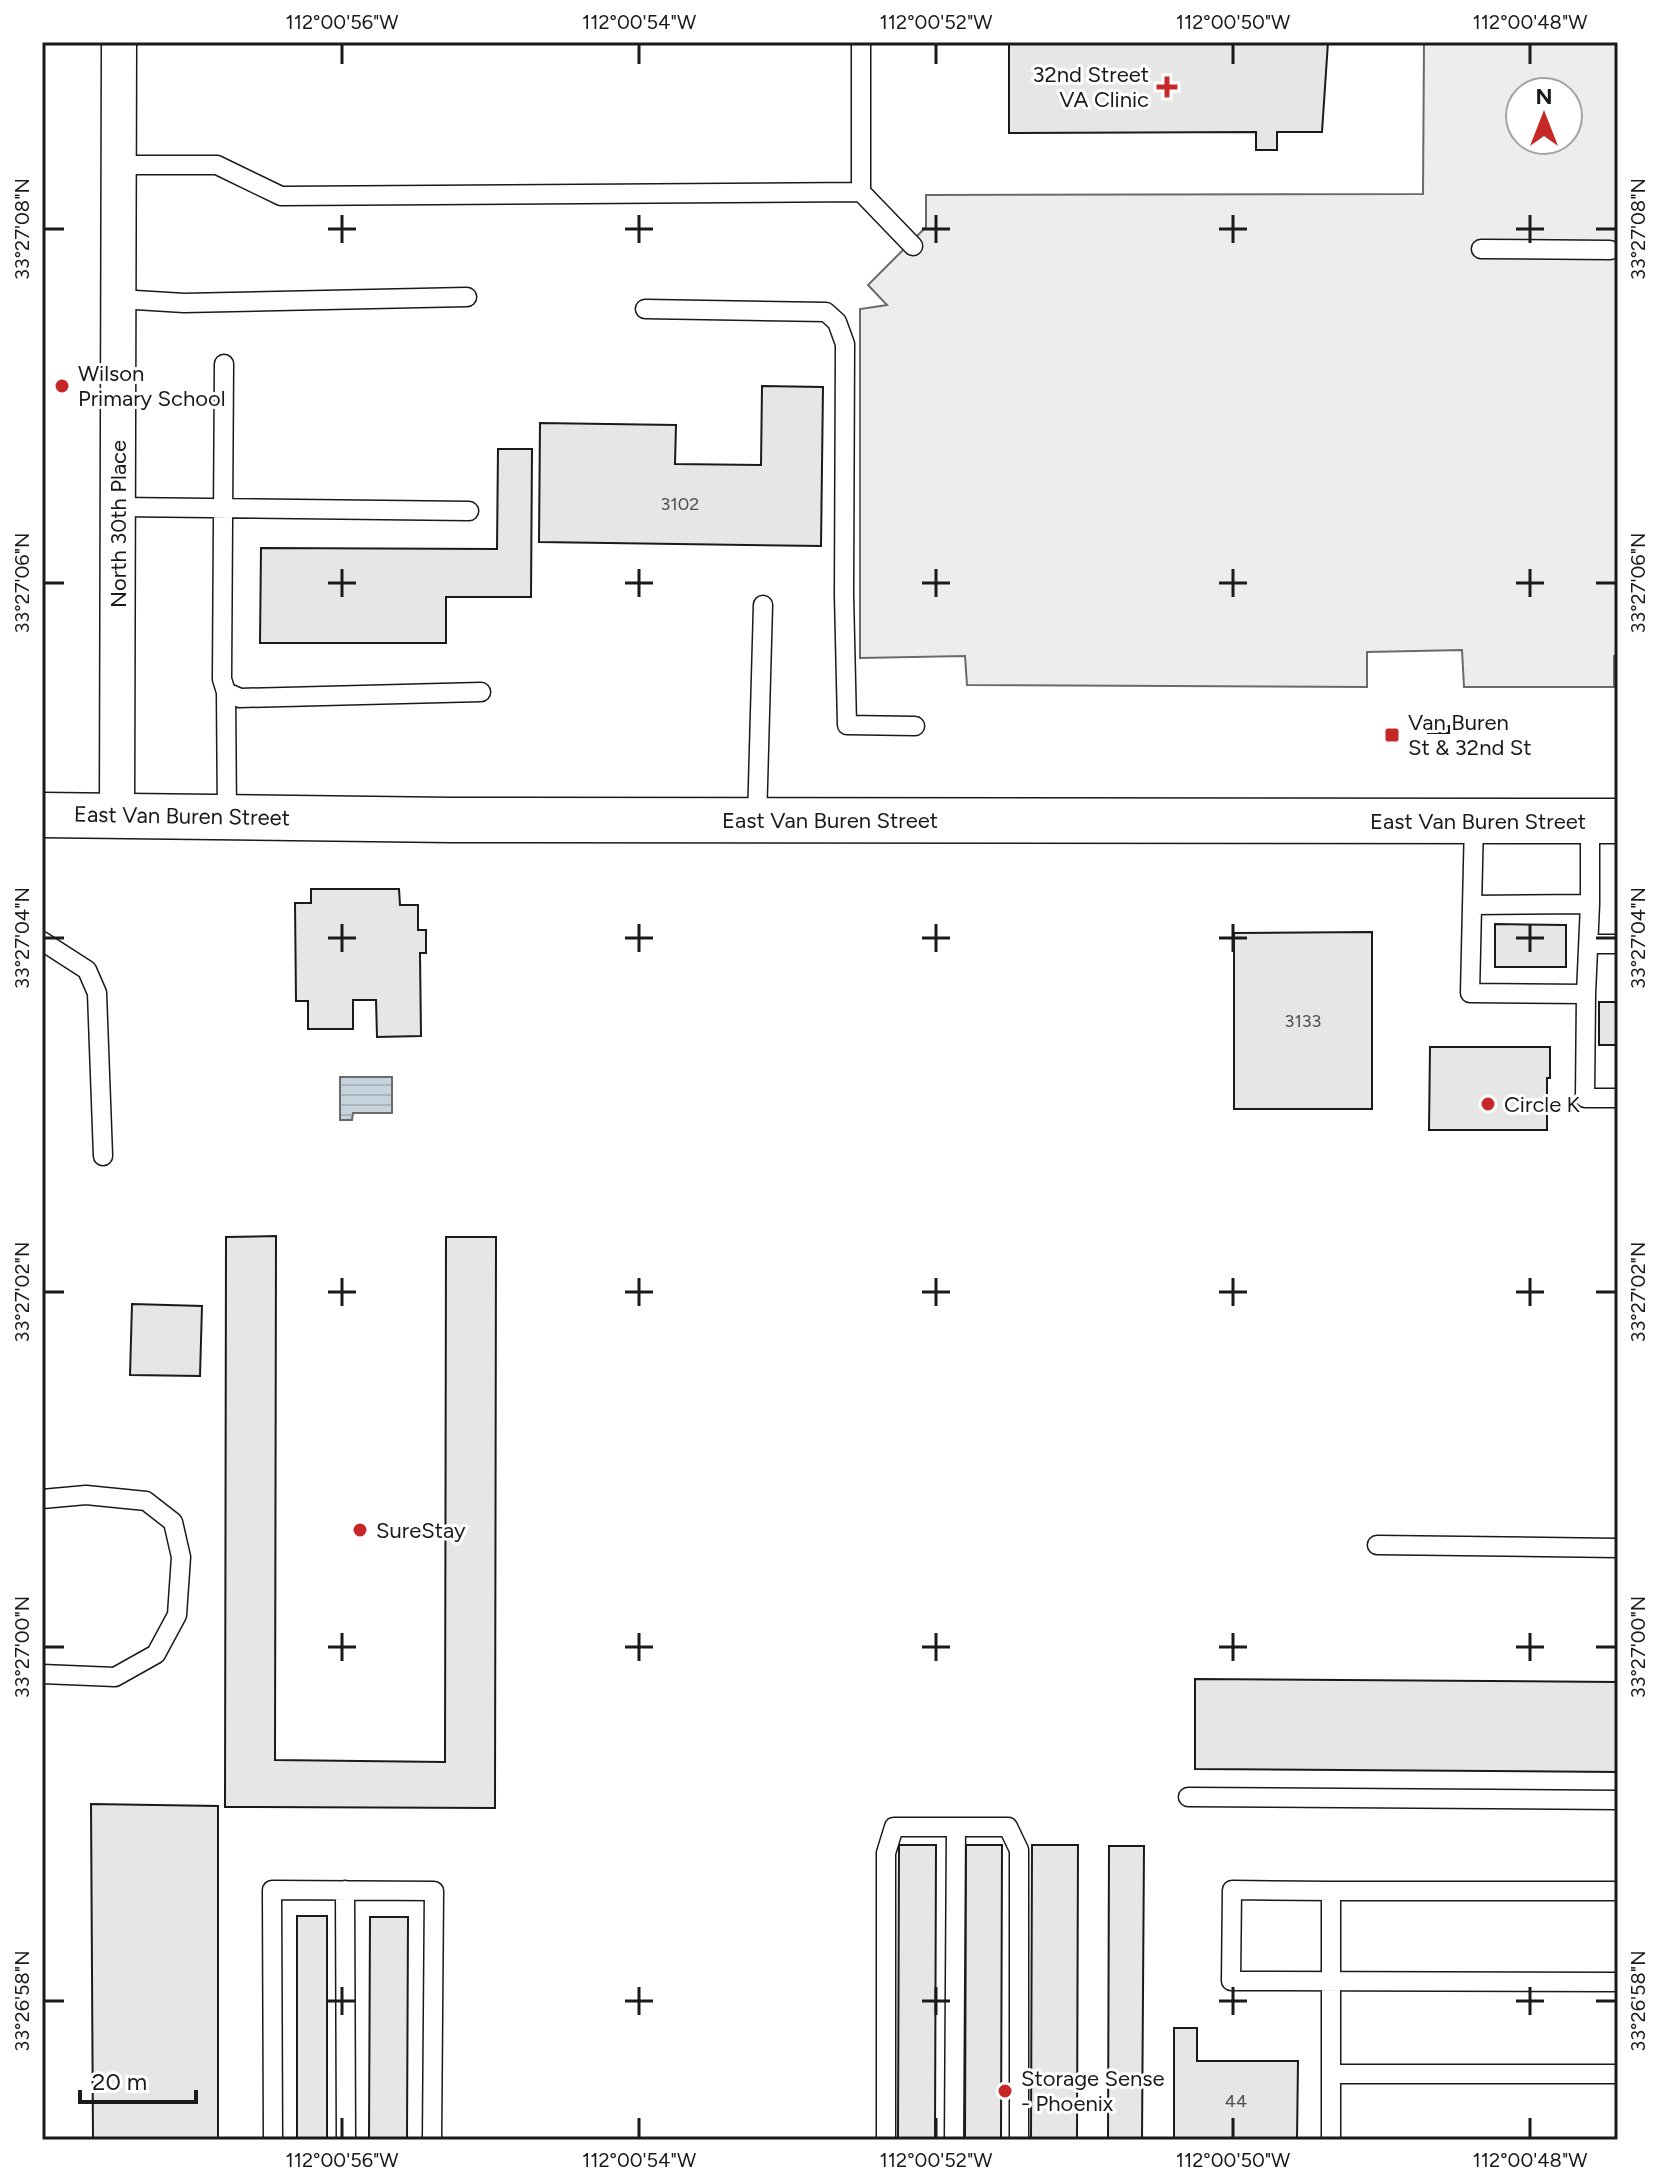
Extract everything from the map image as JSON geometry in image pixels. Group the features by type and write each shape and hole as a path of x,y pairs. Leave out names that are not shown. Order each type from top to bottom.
{"main road":[{"name":"East Van Buren Street","path":"42,815 757,821 1604,821"}],"street":[{"name":"North 30th Place","path":"117,815 119,42"}],"lane":[{"path":"861,42 861,192 913,246"},
{"path":"119,165 217,165 281,196 861,192"},
{"path":"1481,249 1610,250"},
{"path":"119,299 184,303 467,297"},
{"path":"645,309 826,312 837,322 845,344 847,725 915,726"},
{"path":"224,364 222,679 226,692 227,817"},
{"path":"118,507 469,511"},
{"path":"757,821 763,605"},
{"path":"226,692 240,698 481,692"},
{"path":"1474,821 1470,993 1586,994"},
{"path":"1604,821 1590,904 1585,1098 1618,1098"},
{"path":"1472,905 1590,904"},
{"path":"42,941 87,970 97,993 103,1156"},
{"path":"1589,944 1618,944"},
{"path":"42,1499 86,1495 146,1501 173,1522 181,1557 177,1615 156,1654 115,1677 42,1674"},
{"path":"1377,1545 1618,1548"},
{"path":"1188,1797 1618,1800"},
{"path":"886,2140 886,1853 894,1827 1008,1827 1019,1850 1019,2140"},
{"path":"954,2140 956,1827"},
{"path":"273,2140 272,1890 434,1891 432,2140"},
{"path":"345,1890 346,2140"},
{"path":"1618,1891 1232,1890 1231,1981 1618,1982"},
{"path":"1331,1891 1331,2140"},
{"path":"1331,2074 1618,2074"}],"shaded area":[{"path":"1424,42 1618,42 1618,655 1614,656 1614,687 1464,687 1462,650 1367,652 1367,687 967,685 965,656 860,658 860,309 887,305 868,285 926,227 926,195 1423,194"},
{"path":"340,1077 392,1077 392,1113 353,1113 352,1120 340,1120"}],"building":[{"name":"32nd Street VA Clinic","path":"1009,42 1328,42 1322,132 1277,132 1277,150 1256,150 1256,132 1009,133"},
{"path":"762,386 823,387 821,546 539,542 540,423 676,425 675,464 761,465"},
{"path":"498,449 532,449 531,597 446,597 446,643 260,643 261,548 497,549"},
{"path":"1449,726 1449,733 1428,733 1428,727"},
{"path":"311,889 399,889 400,905 418,905 418,930 426,930 426,953 420,953 421,1036 377,1037 376,1000 353,1000 353,1029 308,1029 308,1001 296,1001 295,903 311,903"},
{"path":"1495,924 1566,925 1566,967 1495,967"},
{"path":"1372,932 1372,1109 1234,1109 1234,933"},
{"path":"1599,1002 1618,1002 1618,1045 1599,1045"},
{"name":"Circle K","path":"1430,1047 1550,1047 1547,1130 1429,1130"},
{"path":"276,1236 275,1760 445,1762 446,1237 496,1237 495,1808 225,1807 226,1237"},
{"path":"132,1304 202,1306 200,1376 130,1375"},
{"path":"1195,1679 1618,1682 1618,1772 1195,1769"},
{"path":"91,1804 218,1806 218,2140 93,2140"},
{"path":"899,1845 936,1845 935,2140 898,2140"},
{"path":"966,1845 1002,1845 1001,2140 965,2140"},
{"path":"1032,1845 1078,1845 1077,2140 1031,2140"},
{"path":"1109,1846 1144,1846 1142,2140 1108,2140"},
{"path":"297,1916 327,1916 327,2140 297,2140"},
{"path":"370,1917 408,1917 407,2140 369,2140"},
{"path":"1174,2028 1197,2028 1197,2061 1298,2061 1297,2140 1174,2140"}],"place":[{"name":"32nd Street VA Clinic","path":"1167,87"},
{"name":"Wilson Primary School","path":"62,386"},
{"name":"Van Buren St & 32nd St","path":"1392,735"},
{"name":"Circle K","path":"1488,1104"},
{"name":"SureStay","path":"360,1530"},
{"name":"Storage Sense - Phoenix","path":"1005,2091"}]}
